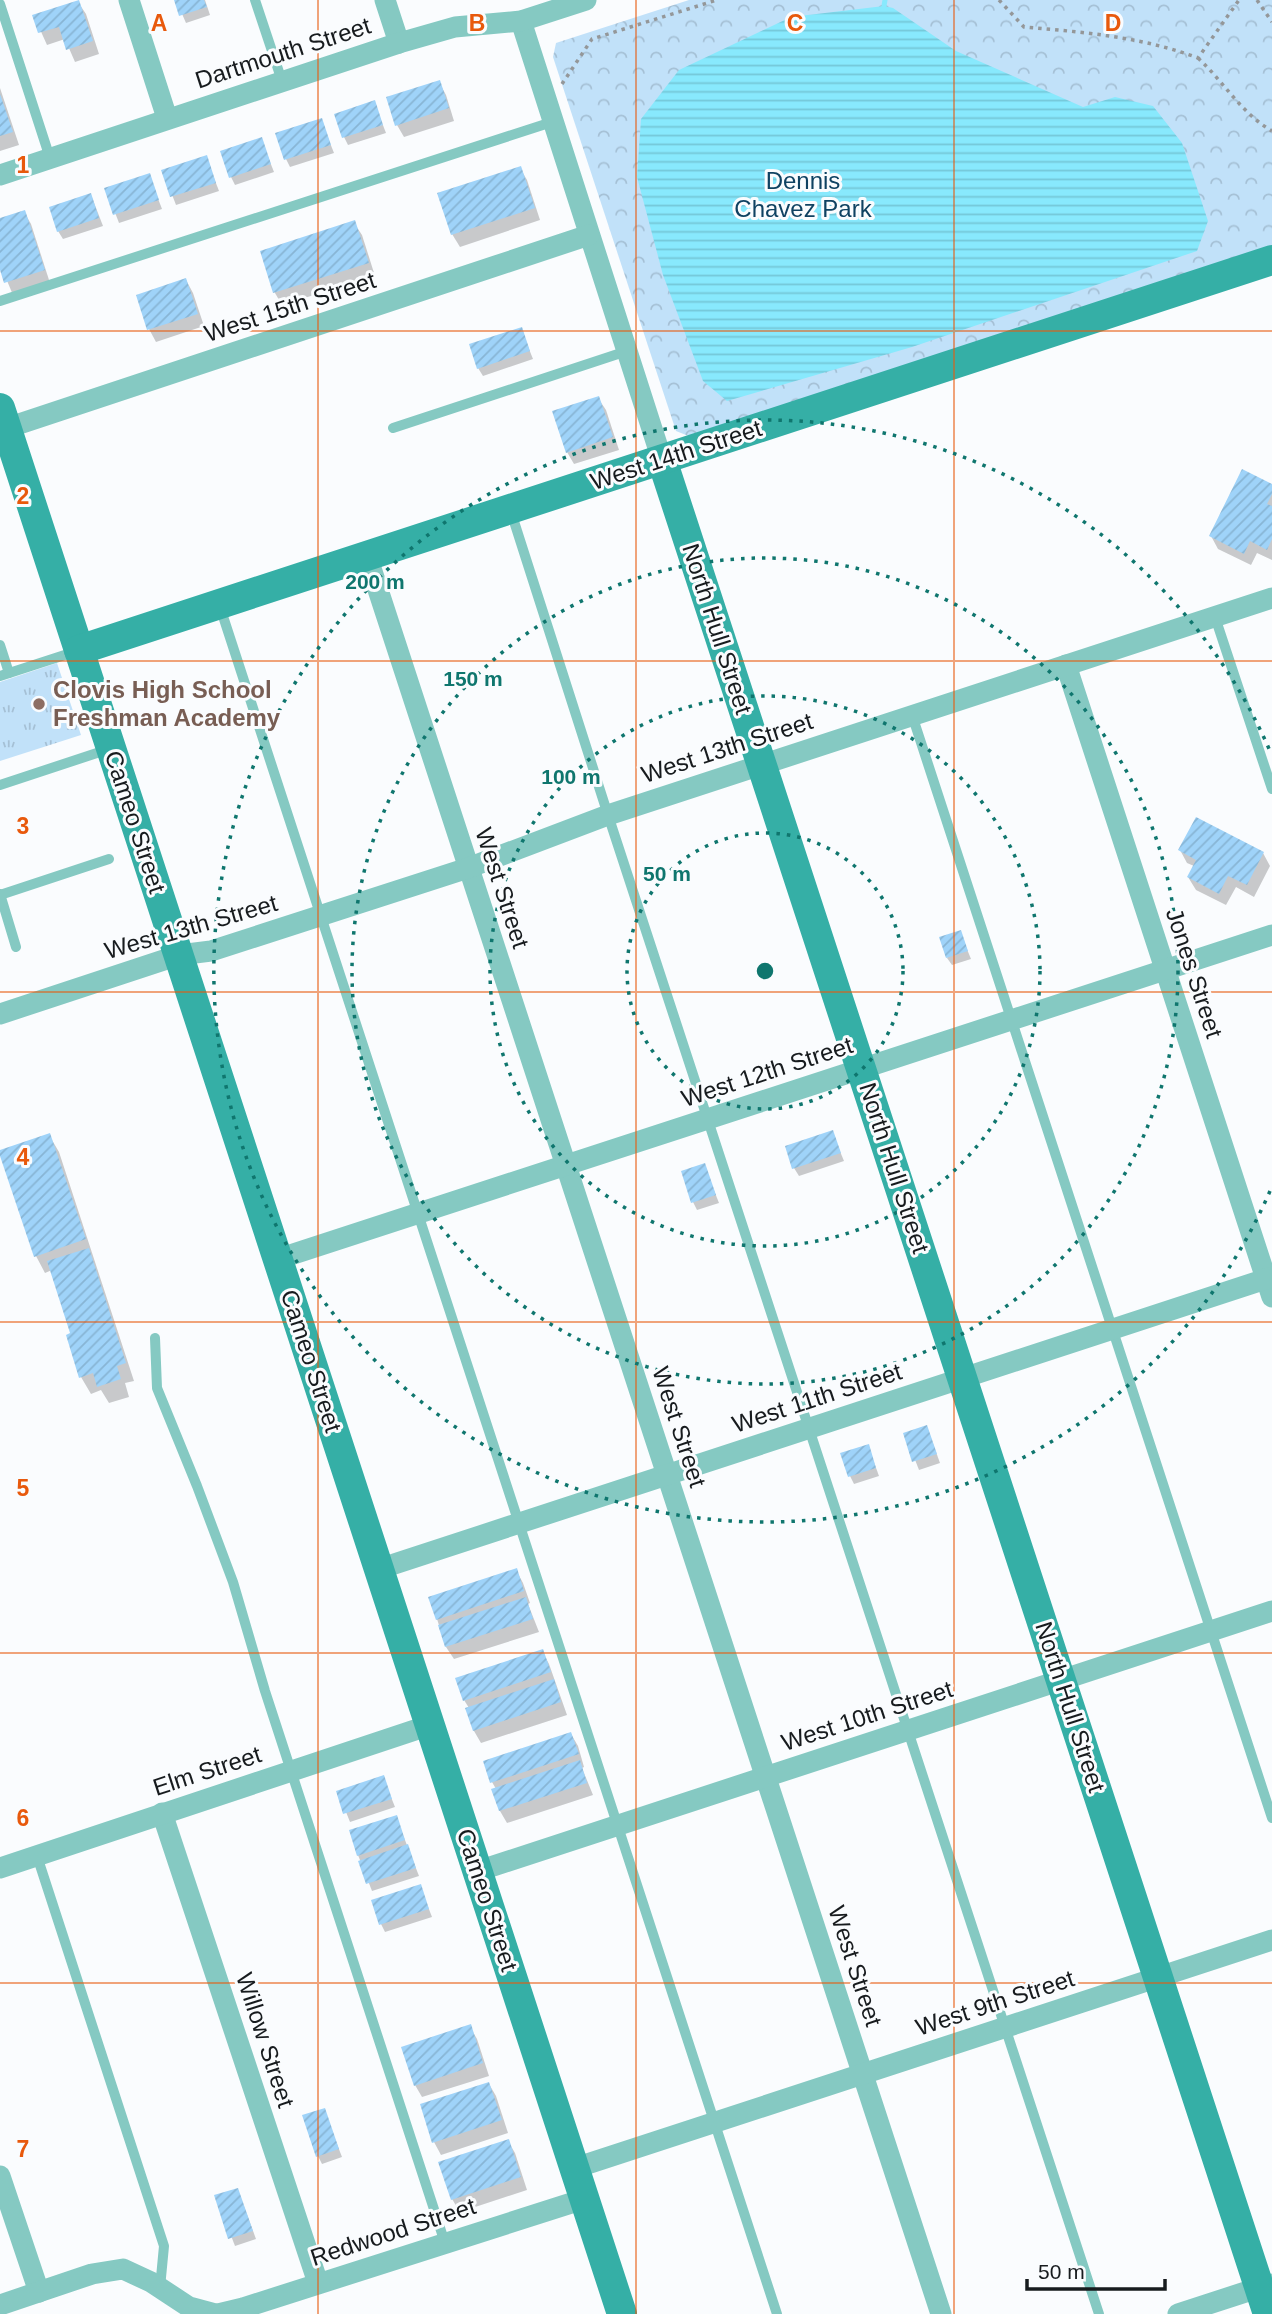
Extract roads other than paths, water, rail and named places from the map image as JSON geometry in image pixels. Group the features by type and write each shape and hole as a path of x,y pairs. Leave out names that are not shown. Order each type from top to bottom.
{"street":[{"path":"129,0 167,118"},
{"path":"385,0 399,43"},
{"name":"Dartmouth Street","path":"0,174 399,43 455,27 521,21 586,0"},
{"name":"North Hull Street","path":"521,21 1158,1978 1266,2295"},
{"name":"West 15th Street","path":"2,422 589,235"},
{"name":"West 14th Street","path":"79,650 1271,265"},
{"name":"Cameo Street","path":"2,422 179,955 622,2314"},
{"name":"West Street","path":"367,556 941,2314"},
{"name":"West 13th Street","path":"0,1014 179,955 211,951 468,868 608,815 1272,598"},
{"name":"Jones Street","path":"1066,665 1270,1284"},
{"name":"West 12th Street","path":"278,1259 1272,934"},
{"name":"West 11th Street","path":"379,1569 1112,1329 1270,1284"},
{"name":"West 10th Street","path":"478,1871 1272,1611"},
{"name":"Elm Street","path":"0,1868 430,1725"},
{"name":"Willow Street","path":"162,1813 318,2283"},
{"name":"West 9th Street","path":"575,2168 1272,1940"},
{"path":"0,2176 39,2292"},
{"name":"Redwood Street","path":"0,2305 92,2274 123,2269 160,2288 190,2311 216,2314 243,2308 584,2199"},
{"path":"1178,2314 1266,2295"}],"lane":[{"path":"256,0 282,81"},
{"path":"0,4 51,158"},
{"path":"0,301 552,122"},
{"path":"393,428 627,351"},
{"path":"510,509 1099,2314"},
{"path":"219,604 777,2314"},
{"path":"1215,617 1272,789"},
{"path":"0,645 5,674 79,650"},
{"path":"912,716 1272,1818"},
{"path":"0,785 111,748"},
{"path":"16,947 0,895 109,859"},
{"path":"155,1338 157,1388 198,1486 233,1582 265,1691 293,1770 445,2243"},
{"path":"37,1856 164,2246 160,2288"}],"water":[{"name":"Dennis Chavez Park","path":"884,6 893,8 956,51 1083,107 1115,97 1153,106 1182,143 1208,221 1197,251 912,347 727,401 703,381 663,275 637,177 641,119 679,70 791,17"}],"waterway":[{"path":"884,6 885,0"}],"place":[{"name":"Clovis High School Freshman Academy","path":"39,704"}]}
